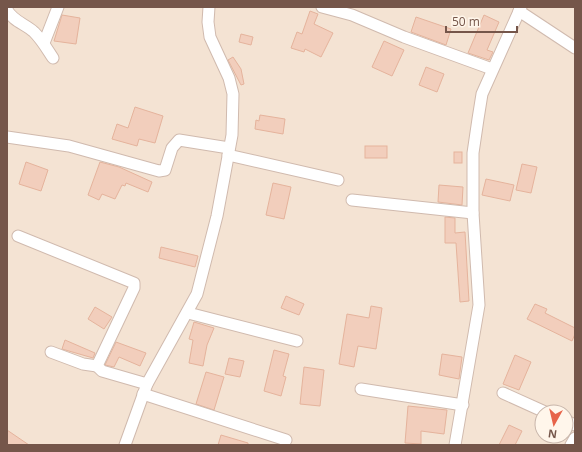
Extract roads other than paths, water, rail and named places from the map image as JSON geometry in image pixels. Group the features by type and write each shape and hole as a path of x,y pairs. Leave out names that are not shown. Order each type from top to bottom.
{"street":[{"path":"44,43 58,7"},
{"path":"125,445 145,389 159,365 170,341 188,313 197,294 212,240 229,152 234,110 233,94 229,78 210,37 208,22 209,7"},
{"path":"322,7 352,15 404,37 492,69"},
{"path":"455,445 479,305 473,213 474,146 482,94 520,9 575,48"},
{"path":"7,10 10,15 33,31 44,43 53,58"},
{"path":"7,137 69,146 159,171 165,170 172,148 179,140 338,180"},
{"path":"352,200 473,213"},
{"path":"18,236 134,283 134,288 97,366"},
{"path":"188,313 297,341"},
{"path":"51,352 83,364 97,366 102,371 145,389 286,440"},
{"path":"361,389 463,405"},
{"path":"503,393 534,407"},
{"path":"572,445 575,438"}]}
